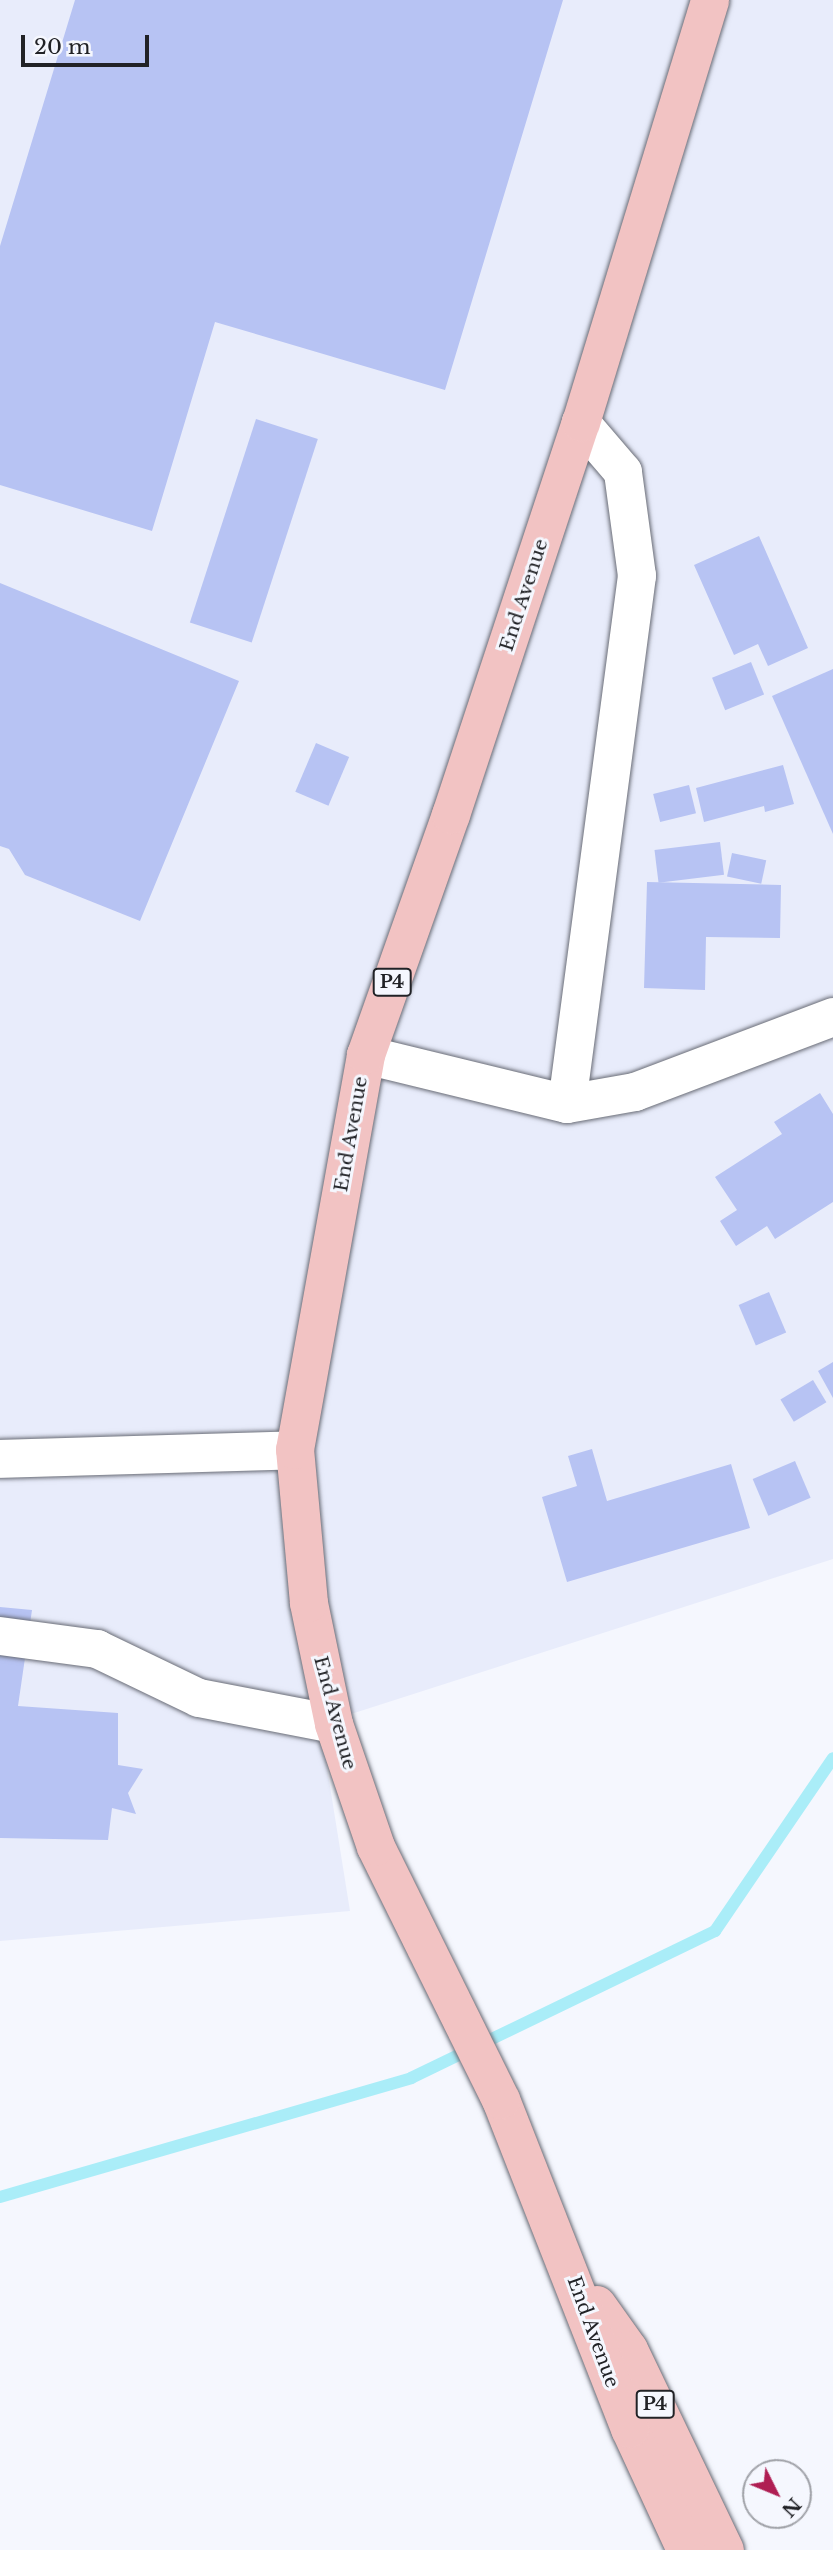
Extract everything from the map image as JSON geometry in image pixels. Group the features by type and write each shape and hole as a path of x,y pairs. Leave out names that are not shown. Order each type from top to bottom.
{"highway":[{"name":"End Avenue","path":"686,2550 630,2429 569,2266 501,2100 376,1847 334,1724 309,1603 295,1450 366,1055 451,816 581,423 710,0"},
{"name":"End Avenue","path":"569,2266 629,2350 725,2550"}],"street":[{"path":"567,1104 637,576 623,472 581,423"},
{"path":"366,1055 567,1104 635,1092 833,1017"},
{"path":"0,1459 295,1450"},
{"path":"0,1636 97,1649 199,1698 334,1724"}],"shaded area":[{"path":"0,0 833,0 833,1559 320,1724 350,1911 0,1941"}],"building":[{"path":"75,0 563,0 445,390 215,322 152,531 0,485 0,246"},
{"path":"256,419 318,439 252,643 190,623"},
{"path":"759,536 808,648 768,666 758,644 734,655 694,565"},
{"path":"0,583 239,681 140,921 25,875 9,849 0,846"},
{"path":"751,662 764,694 725,710 712,678"},
{"path":"833,669 833,834 772,696"},
{"path":"316,743 349,757 328,806 295,792"},
{"path":"783,765 794,804 765,812 764,806 704,822 696,788"},
{"path":"689,785 696,813 660,822 653,794"},
{"path":"720,842 724,875 659,883 654,850"},
{"path":"732,853 766,860 761,884 727,876"},
{"path":"647,882 781,885 780,938 706,937 705,990 644,988"},
{"path":"820,1093 833,1114 833,1202 775,1239 767,1226 736,1246 720,1221 737,1210 715,1177 782,1134 774,1122"},
{"path":"769,1292 786,1333 756,1345 739,1305"},
{"path":"833,1362 833,1398 818,1371"},
{"path":"813,1380 826,1402 794,1422 780,1400"},
{"path":"592,1449 607,1501 731,1464 750,1528 567,1582 542,1497 577,1486 568,1456"},
{"path":"795,1461 811,1498 768,1516 753,1479"},
{"path":"0,1607 32,1610 18,1706 118,1713 118,1765 143,1769 128,1793 136,1814 112,1808 108,1840 0,1838"}],"waterway":[{"path":"0,2197 411,2078 715,1931 833,1758"}]}
